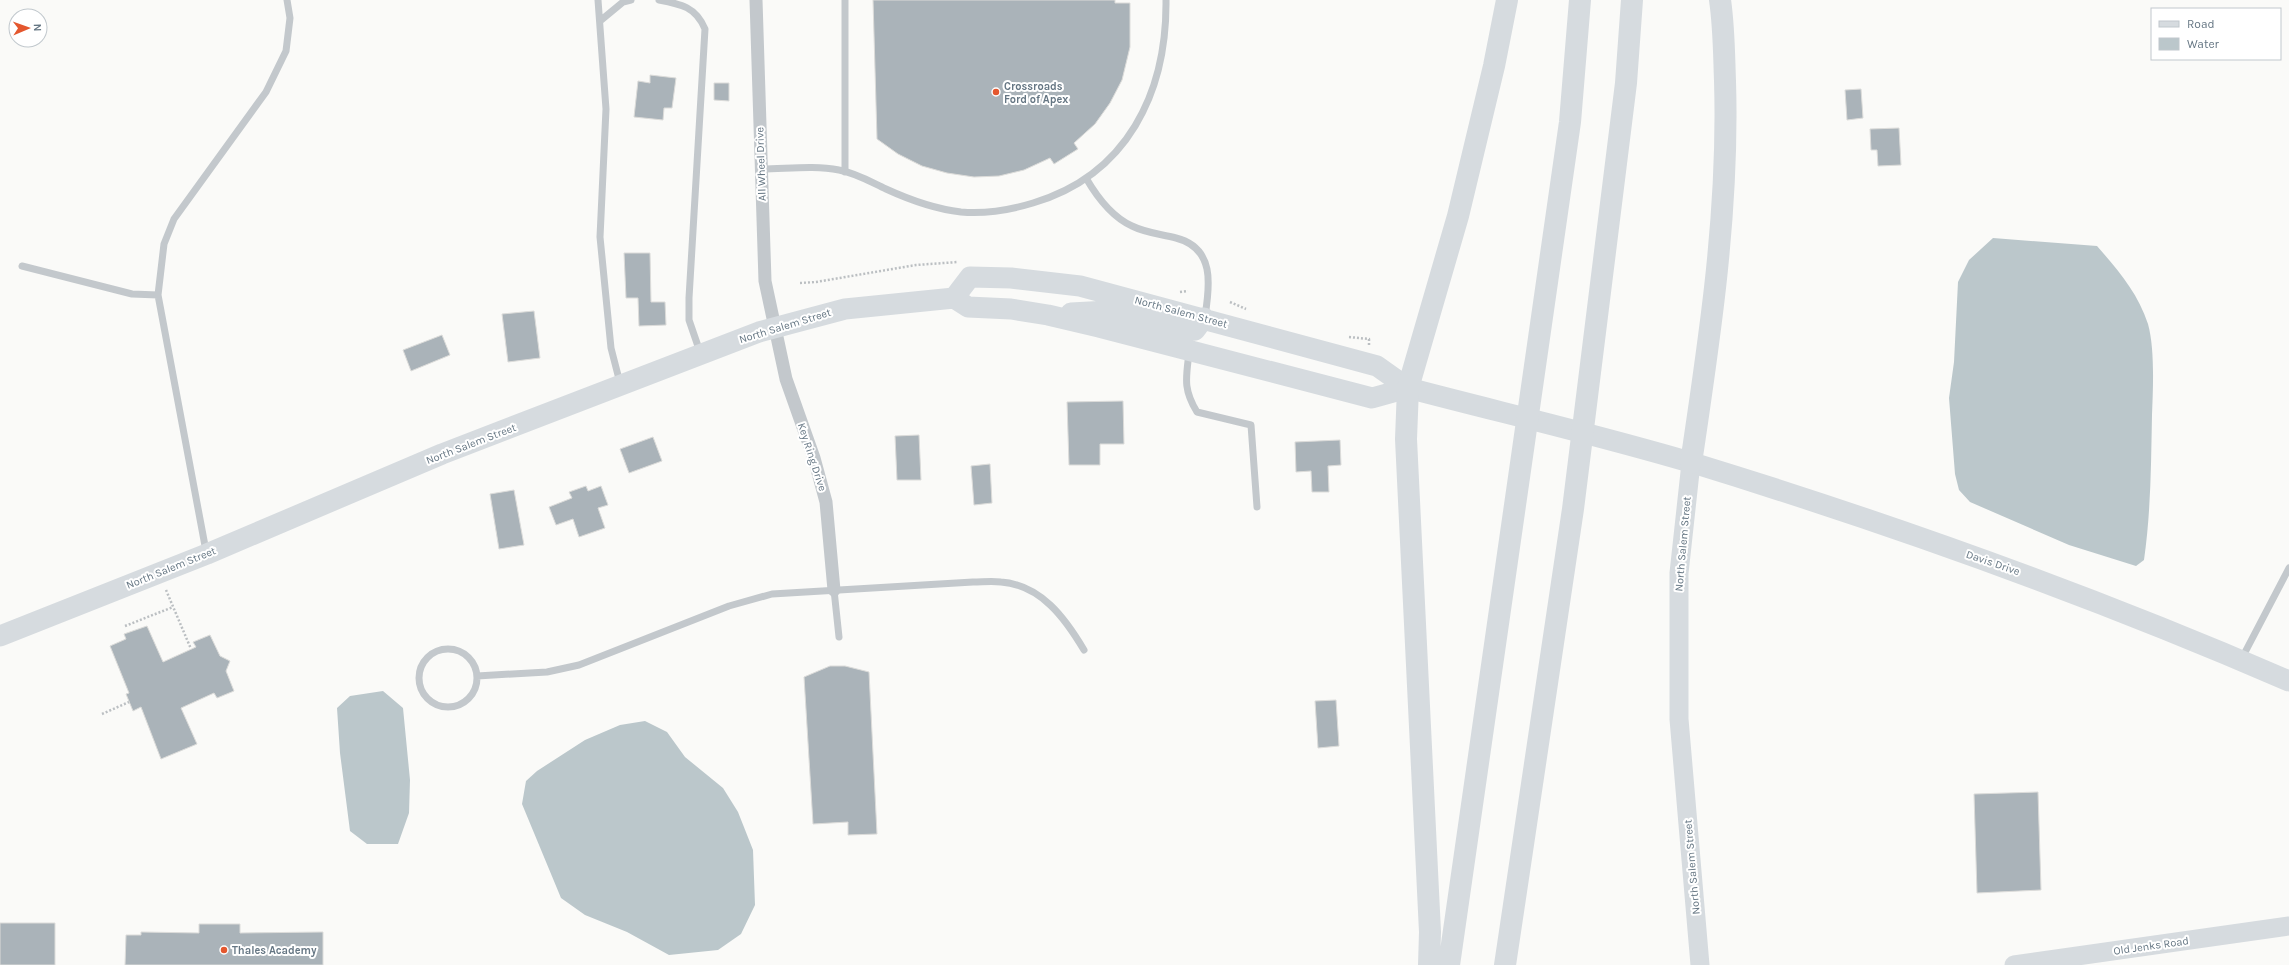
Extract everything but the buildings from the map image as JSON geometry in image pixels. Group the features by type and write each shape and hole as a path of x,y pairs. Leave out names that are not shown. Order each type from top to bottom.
{"highway":[{"path":"1429,965 1430,932 1406,439 1408,388 1458,216 1494,66 1507,0"},
{"path":"1449,965 1570,122 1580,0"},
{"path":"1505,965 1573,509 1626,83 1632,0"},
{"path":"1691,463 1715,298 1724,200 1726,114 1720,0"}],"main road":[{"name":"North Salem Street","path":"0,636 207,554 442,454 701,354 774,328 845,309 954,298 970,277 1037,280 1108,292 1377,366 1408,388 1691,463 1679,573 1679,719 1700,965"},
{"path":"954,298 968,307 1011,309 1048,315 1372,398 1408,388"},
{"path":"1048,315 1108,311 1187,331 1194,330 1204,318"},
{"name":"Davis Drive","path":"1691,463 1823,505 2022,573 2185,636 2289,681"},
{"name":"Old Jenks Road","path":"2014,965 2289,926"}],"street":[{"name":"All Wheel Drive","path":"756,0 765,281 774,328"},
{"name":"Key Ring Drive","path":"774,328 786,379 809,441 826,502 834,590"}],"lane":[{"path":"207,554 158,295 164,244 174,219 266,92 286,51 290,18 287,0"},
{"path":"598,0 606,109 600,237 611,348 621,385"},
{"path":"600,21 623,2 631,0"},
{"path":"659,0 692,9 701,19 705,29 689,298 689,320 701,354"},
{"path":"845,0 845,172"},
{"path":"761,169 821,169 845,172 912,200 938,208 963,212 1015,208 1059,194 1086,178 1120,148 1142,114 1152,93 1161,64 1164,44 1166,0"},
{"path":"1086,178 1108,207 1125,222 1146,232 1185,241 1201,254 1209,274 1209,288 1204,318"},
{"path":"22,266 132,294 158,295"},
{"path":"1189,350 1186,378 1187,397 1197,412 1250,425 1257,507"},
{"path":"2241,660 2289,568"},
{"path":"477,676 567,669 729,606 772,594 1002,582 1027,588 1059,612 1084,650"},
{"path":"834,590 839,637"},
{"path":"446,648 455,650 467,656 475,667 477,676 476,686 471,695 464,702 455,706 444,707 435,704 424,694 418,680 419,671 429,655 446,648"}],"path":[{"path":"165,587 191,649"},
{"path":"125,626 173,607"},
{"path":"102,714 129,702"}],"water":[{"path":"1993,238 2097,246 2127,282 2144,313 2148,324 2153,357 2151,469 2144,560 2136,566 2069,545 1970,502 1959,490 1955,474 1949,398 1954,362 1958,282 1969,260"},
{"path":"383,691 403,708 410,780 409,813 398,844 367,844 350,831 340,753 337,708 350,696"},
{"path":"645,721 667,732 685,757 723,788 738,812 753,850 755,905 741,934 718,950 669,955 627,932 585,915 561,898 522,804 526,781 537,771 585,740 620,725"}],"place":[{"name":"Crossroads Ford of Apex","path":"996,92"},
{"name":"Thales Academy","path":"224,950"}]}
